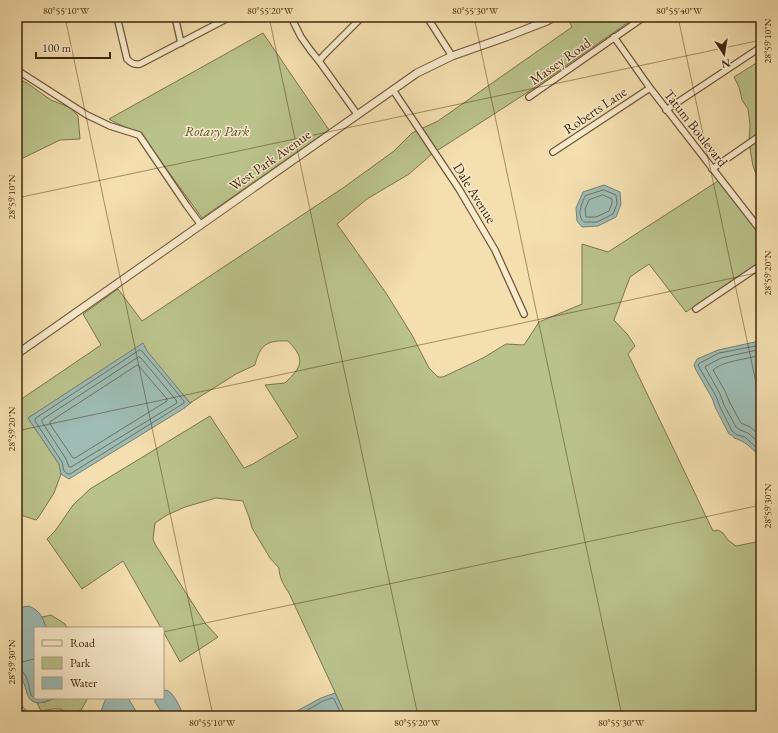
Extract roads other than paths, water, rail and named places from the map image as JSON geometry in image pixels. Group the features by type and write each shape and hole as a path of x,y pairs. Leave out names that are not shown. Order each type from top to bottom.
{"street":[{"path":"117,17 127,59 130,63 136,65 230,17"},
{"path":"175,17 181,43"},
{"path":"291,17 311,51 357,114"},
{"path":"319,61 362,17"},
{"path":"427,17 452,56"},
{"name":"West Park Avenue","path":"17,354 417,73 452,56 506,37 554,17"},
{"name":"Massey Road","path":"529,97 644,17"},
{"name":"Tatum Boulevard","path":"614,38 666,110 761,231"},
{"path":"666,110 761,47"},
{"path":"17,70 87,115 110,126 139,136 201,225"},
{"name":"Roberts Lane","path":"553,152 650,88"},
{"name":"Dale Avenue","path":"393,90 459,189 495,250 524,314"},
{"path":"712,169 761,135"},
{"path":"696,309 761,265"}],"water":[{"path":"604,185 620,192 621,204 616,217 598,226 582,227 577,221 576,208 583,192"},
{"path":"761,337 761,458 749,446 729,434 694,365 697,359 718,350 755,342"},
{"path":"143,343 147,351 190,403 192,402 69,479 61,474 59,464 28,418"},
{"path":"29,606 36,610 44,621 46,627 34,627 34,699 52,699 44,702 37,703 29,698 23,680 17,672 17,608"},
{"path":"164,691 169,691 172,694 184,716 164,716 155,702 155,699 164,699"},
{"path":"335,693 346,716 290,716 291,714 321,698"},
{"path":"106,699 129,699 139,716 99,716"},
{"path":"17,701 32,714 39,715 53,713 61,716 17,716"}],"park label":[{"name":"Rotary Park","path":"217,131"}]}
